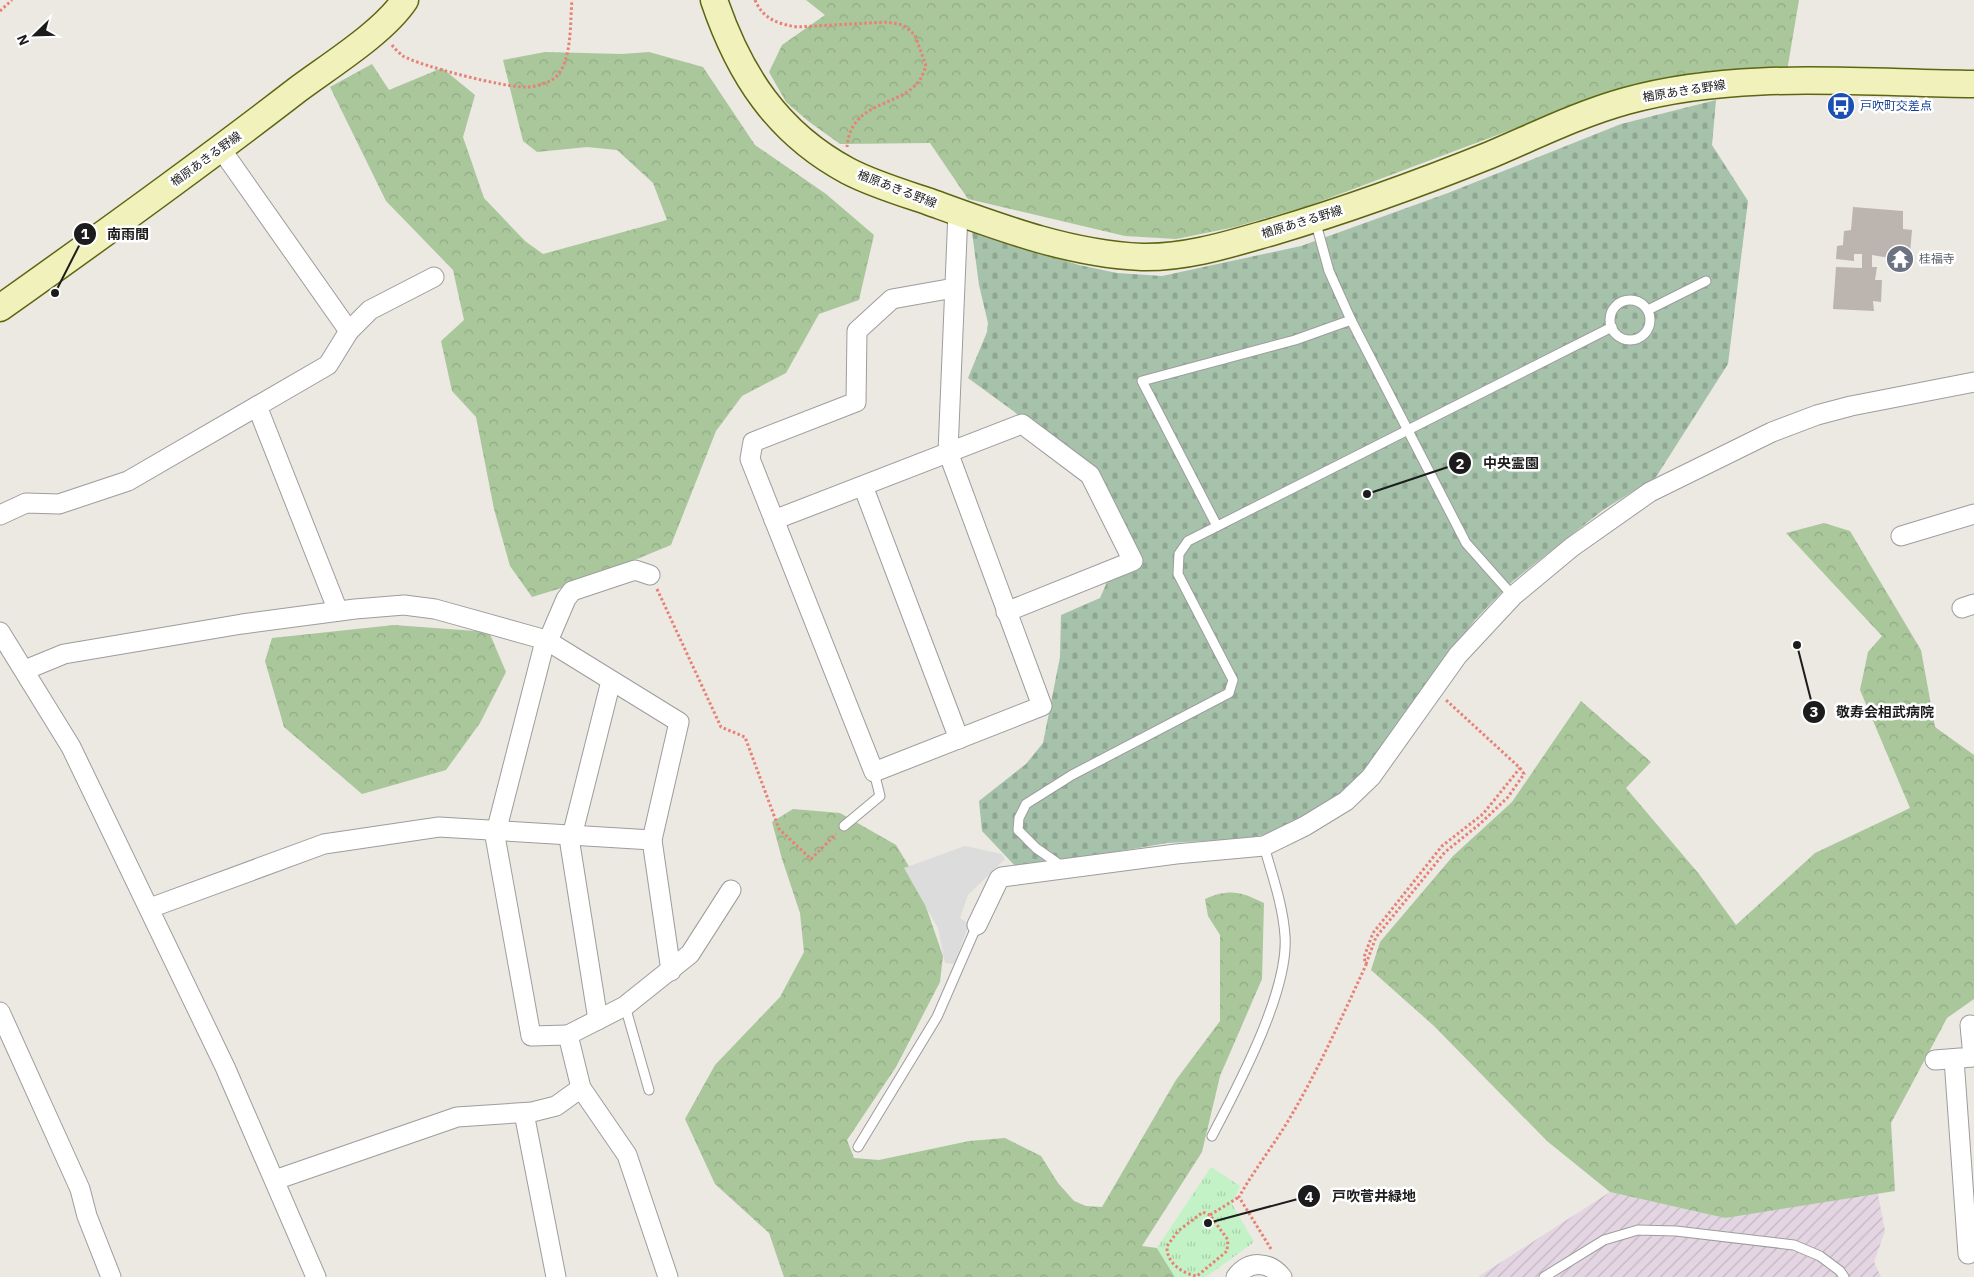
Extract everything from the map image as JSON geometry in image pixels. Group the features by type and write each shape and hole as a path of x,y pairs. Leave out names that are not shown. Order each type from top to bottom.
{"main road":[{"name":"楢原あきる野線","path":"0,308 221,149 378,28 405,0"},
{"name":"楢原あきる野線","path":"714,0 731,46 748,79 763,99 787,128 848,170 877,184 1000,228 1101,253 1143,257 1175,255 1210,249 1315,219 1438,176 1627,100 1700,86 1751,82 1974,84"}],"street":[{"path":"221,149 348,330"},
{"path":"954,288 892,299 857,331 856,402 753,442 750,459 874,772 1042,706 948,452 958,212"},
{"path":"0,515 26,503 59,504 128,481 328,365 348,330 370,310 434,277"},
{"path":"977,925 999,879 1063,868 1176,854 1264,846 1305,826 1346,801 1371,777 1458,655 1513,596 1572,547 1650,492 1772,432 1817,415 1851,406 1974,382"},
{"path":"257,406 338,612"},
{"path":"774,520 1022,424 1090,475 1133,561 1006,612"},
{"path":"862,486 959,739"},
{"path":"1901,536 1974,514"},
{"path":"650,575 635,570 572,591 566,599 552,634 546,640 496,830 495,836 531,1036 568,1035 625,1006 690,954 731,890"},
{"path":"25,670 64,654 242,624 404,605 435,609 546,640 679,722 652,840 671,971"},
{"path":"0,632 71,747 150,908 226,1066 316,1277"},
{"path":"598,1020 570,844 611,680"},
{"path":"150,908 324,844 439,827 652,840"},
{"path":"0,1012 80,1189 87,1216 111,1277"},
{"path":"1935,1060 1972,1057 1970,1025"},
{"path":"568,1035 581,1088 627,1155 668,1277"},
{"path":"1954,1059 1970,1224 1968,1254"},
{"path":"275,1180 457,1117 524,1113 556,1106 581,1088"},
{"path":"524,1113 556,1277"},
{"path":"1236,1277 1252,1265 1260,1264 1274,1268 1282,1277"}],"lane":[{"path":"1315,219 1330,271 1351,320 1466,543 1513,596"},
{"path":"1648,310 1706,281"},
{"path":"1624,301 1637,301 1648,310 1649,326 1643,335 1637,339 1620,337 1612,327 1612,313 1615,307 1624,301"},
{"path":"1217,526 1142,381 1295,340 1351,320"},
{"path":"1063,868 1036,848 1018,830 1019,818 1026,804 1072,775 1229,694 1233,680 1177,569 1184,544 1408,428 1612,327"},
{"path":"844,826 880,796 874,772"},
{"path":"1212,1136 1238,1086 1270,1012 1282,969 1284,929 1264,846"},
{"path":"858,1146 938,1017 977,925"},
{"path":"625,1006 649,1090"},
{"path":"1544,1277 1604,1240 1638,1230 1676,1231 1794,1245 1820,1256 1840,1271 1844,1277"}],"path":[{"path":"0,11 12,0"},
{"path":"378,28 394,48 404,56 500,84 526,87 544,84 560,73 566,56 572,0"},
{"path":"755,0 758,9 769,19 784,25 806,26 886,22 903,25 915,35 926,66 920,80 912,88 870,109 859,118 848,141 848,170"},
{"path":"650,575 721,727 745,737 779,829 811,859 844,826"},
{"path":"1210,1215 1239,1197 1260,1161 1285,1126 1366,965 1376,937 1445,852 1481,823 1508,797 1524,774 1520,768 1434,688"},
{"path":"1366,965 1364,957 1373,933 1442,846 1483,814 1520,768"},
{"path":"1239,1197 1270,1248"},
{"path":"1203,1212 1210,1215 1228,1240 1227,1251 1197,1276 1186,1274 1172,1263 1167,1246 1195,1216 1203,1212"}],"shaded area":[{"path":"965,846 1001,854 1005,859 968,895 960,918 969,924 954,964 945,963 938,928 904,868"},
{"path":"1876,1184 1885,1231 1874,1262 1881,1277 1478,1277 1610,1192 1725,1218"}],"green space":[{"path":"806,0 1799,0 1787,71 1699,72 1601,96 1308,206 1235,227 1176,239 1125,236 968,199 930,143 840,144 786,102 769,72 782,45 825,15"},
{"path":"545,52 622,54 649,52 703,67 755,145 826,194 874,235 859,300 819,314 786,373 742,396 716,431 671,545 581,582 532,597 510,566 494,509 476,417 452,391 441,341 464,320 453,270 386,201 330,87 372,64 389,90 442,68 475,95 463,137 484,198 525,241 543,254 667,220 653,183 617,150 587,147 537,152 523,141 503,60"},
{"path":"1716,100 1712,145 1748,201 1728,364 1656,477 1603,510 1513,581 1475,620 1367,770 1339,796 1307,816 1267,834 1245,839 1167,843 1018,869 982,831 979,801 1026,764 1043,743 1060,657 1061,615 1100,598 1111,573 1137,564 1095,471 968,378 987,332 988,323 979,285 972,232 1079,265 1117,273 1162,276 1301,246 1448,193 1621,124"},
{"path":"1824,523 1850,531 1921,650 1935,727 1974,755 1974,999 1947,1018 1891,1123 1895,1191 1725,1218 1610,1192 1547,1141 1434,1026 1371,970 1380,942 1453,856 1512,802 1581,701 1651,762 1626,788 1699,874 1736,925 1815,853 1910,808 1860,690 1868,652 1882,636 1786,533"},
{"path":"394,625 489,632 506,672 480,723 446,770 362,794 284,727 265,661 272,638"},
{"path":"793,809 840,813 896,845 916,878 943,956 940,982 896,1067 847,1140 854,1158 879,1160 969,1141 1005,1138 1041,1156 1058,1183 1074,1201 1086,1206 1102,1207 1176,1080 1220,1021 1220,935 1208,916 1205,899 1222,893 1235,893 1249,896 1264,903 1262,979 1220,1076 1202,1152 1142,1246 1157,1248 1175,1277 784,1277 769,1233 715,1184 685,1119 715,1065 780,997 804,952 800,913 772,822"},
{"path":"1211,1167 1240,1186 1232,1204 1254,1242 1206,1277 1175,1277 1157,1248"}],"building":[{"name":"桂福寺","path":"1853,207 1903,211 1903,229 1912,230 1909,264 1889,263 1890,258 1872,255 1872,267 1877,267 1875,280 1882,280 1881,302 1873,301 1874,311 1833,309 1836,267 1862,268 1862,254 1854,254 1854,261 1836,259 1837,246 1843,245 1844,231 1851,230"}],"place":[{"name":"戸吹町交差点","path":"1841,106"},
{"name":"桂福寺","path":"1900,259"},
{"name":"南雨間","path":"55,293"},
{"name":"中央霊園","path":"1367,494"},
{"name":"敬寿会相武病院","path":"1797,645"},
{"name":"戸吹菅井緑地","path":"1208,1223"}]}
